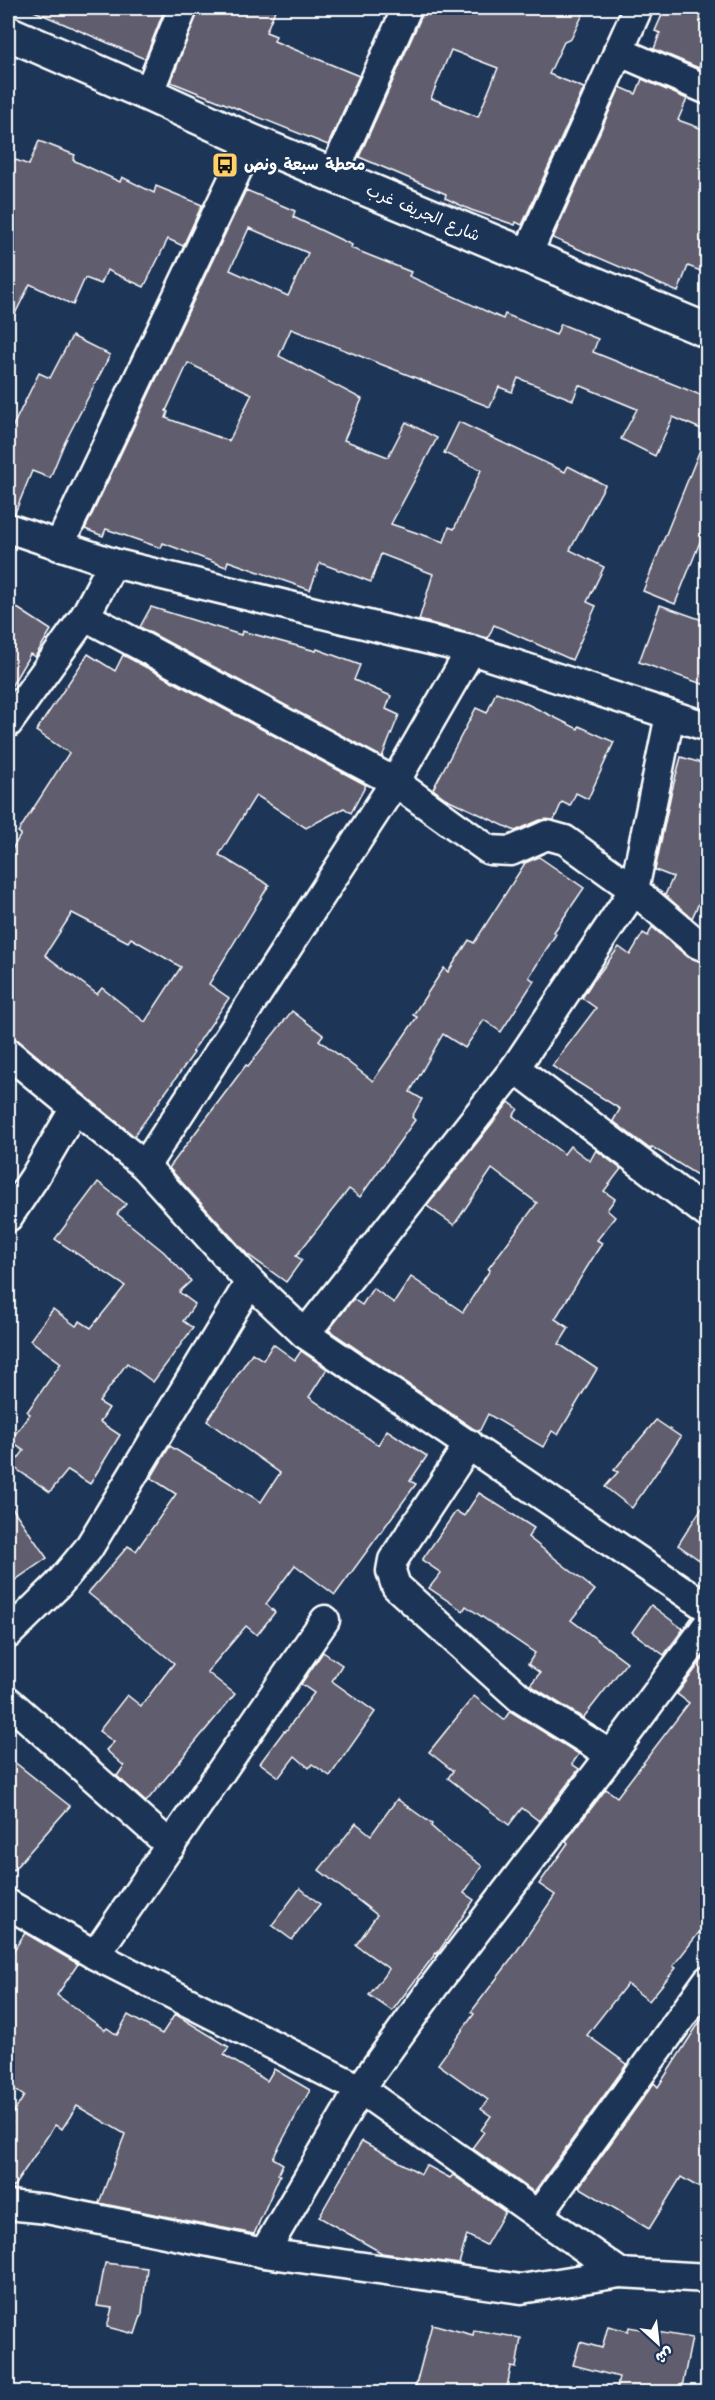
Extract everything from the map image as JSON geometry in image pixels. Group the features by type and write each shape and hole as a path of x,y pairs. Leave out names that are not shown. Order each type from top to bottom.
{"street":[{"path":"148,94 183,8"},
{"path":"333,176 407,8"},
{"path":"526,257 638,8"},
{"name":"شارع الجريف غرب","path":"8,33 333,176 708,331"},
{"path":"618,51 708,90"},
{"path":"59,546 251,141"},
{"path":"8,528 113,563 471,650 708,728"},
{"path":"8,723 85,616 113,563"},
{"path":"85,616 395,782 489,850 511,851 547,835 565,840 634,890 698,944 708,948"},
{"path":"145,1166 395,782 471,650"},
{"path":"305,1334 515,1068 634,890 670,715"},
{"path":"8,1053 145,1166 250,1282 305,1334 708,1608"},
{"path":"515,1068 708,1214"},
{"path":"8,1217 75,1108"},
{"path":"8,1634 58,1585 88,1549 250,1282"},
{"path":"469,1444 393,1560 391,1571 396,1586 520,1698 611,1755"},
{"path":"95,1956 325,1620"},
{"path":"264,2253 360,2089 434,1986 708,1624"},
{"path":"8,1701 171,1846"},
{"path":"8,1904 95,1956 360,2089 620,2273"},
{"path":"539,2214 708,1980"},
{"path":"8,2205 47,2209 264,2253 521,2289 620,2273 708,2278"}],"building":[{"path":"27,8 165,8 145,59"},
{"path":"199,8 276,8 266,32 276,36 274,41 359,76 328,145 171,82"},
{"path":"423,8 586,8 571,39 564,42 549,74 584,88 522,225 516,222 515,225 471,210 445,198 446,194 359,157 422,15","holes":["451,50 498,68 478,117 431,98"]},
{"path":"665,8 708,8 708,68 700,65 699,68 654,49 660,33 655,31"},
{"path":"642,79 687,99 678,120 708,131 708,274 688,266 678,292 553,238 620,87 636,94"},
{"path":"39,141 75,155 73,160 120,182 122,177 154,193 156,186 202,205 183,246 168,239 144,287 107,270 101,284 85,278 73,305 30,284 8,328 8,157 29,165"},
{"path":"246,190 295,211 293,217 352,245 351,248 411,272 409,276 503,319 505,314 556,335 561,324 598,339 593,352 708,398 708,432 673,417 655,456 621,439 637,409 579,385 573,400 518,378 512,392 499,387 490,407 291,329 279,356 362,399 344,440 388,457 406,422 437,438 391,524 444,542 449,527 454,529 481,470 444,453 459,422 565,472 568,466 605,485 570,550 604,567 587,602 596,606 572,660 494,625 488,638 419,620 433,574 381,554 371,582 320,563 310,590 228,561 226,567 163,543 161,548 106,529 103,536 85,529","holes":["249,228 308,253 288,296 230,270","188,363 252,394 229,441 166,418 168,412 166,411"]},
{"path":"72,336 110,355 64,444 50,478 32,471 15,513 8,512 8,436 39,373 50,378"},
{"path":"706,435 708,522 675,604 643,591"},
{"path":"8,602 51,630 35,657 30,654 8,692"},
{"path":"660,605 708,622 708,686 639,662"},
{"path":"151,607 241,635 242,631 316,651 317,649 360,665 354,680 391,696 386,709 399,715 382,757 140,627"},
{"path":"88,654 115,671 123,655 366,785 351,813 344,808 306,828 256,795 219,855 269,885 209,984 229,998 192,1052 194,1053 134,1136 18,1040 8,1037 8,856 21,834 18,832 69,753 36,731","holes":["72,913 128,942 131,938 181,967 145,1022 102,988 97,994 45,955"]},
{"path":"496,692 521,701 578,729 579,726 614,742 588,799 576,793 570,806 562,802 554,820 540,820 515,831 445,798 433,789 476,708 487,713"},
{"path":"681,757 708,765 708,883 692,918 665,895 673,877 655,870"},
{"path":"539,857 584,888 554,932 556,934 529,977 534,981 501,1032 484,1020 465,1048 443,1034 410,1092 422,1099 412,1117 415,1120 360,1197 349,1189 296,1256 302,1260 286,1282 247,1254 169,1168 246,1065 248,1066 292,1011 323,1035 319,1040 373,1081 417,1017 413,1015 444,968 448,972 469,940 474,943 525,863"},
{"path":"652,927 688,957 708,964 708,1182 652,1147 650,1149 613,1121 620,1109 552,1066 596,1008 582,998 591,984 619,947 630,955 643,933 648,936"},
{"path":"509,1102 518,1109 513,1116 564,1154 570,1146 590,1161 596,1150 621,1169 604,1191 615,1199 607,1210 615,1217 597,1240 602,1243 555,1319 569,1328 559,1344 597,1369 558,1435 552,1431 543,1447 488,1414 479,1432 329,1330 353,1299 362,1305 373,1288 394,1303 411,1277 463,1312 490,1270 488,1269 537,1203 492,1169 454,1225 427,1206"},
{"path":"98,1182 126,1204 117,1214 164,1252 191,1281 179,1292 195,1304 183,1321 193,1328 153,1382 127,1363 99,1402 109,1408 100,1422 120,1435 90,1484 68,1470 50,1492 12,1466 24,1451 10,1441 30,1414 27,1412 61,1363 30,1340 53,1309 76,1326 80,1321 91,1328 125,1286 55,1239"},
{"path":"273,1344 295,1360 301,1351 327,1369 309,1397 378,1445 387,1430 427,1456 410,1481 416,1484 335,1595 295,1565 266,1604 275,1612 257,1635 246,1626 207,1672 235,1694 146,1802 117,1776 124,1766 106,1750 114,1742 99,1731 127,1695 141,1706 174,1663 88,1593 128,1546 136,1551 176,1494 151,1478 170,1446 261,1502 280,1473 207,1421 252,1353 263,1360"},
{"path":"656,1420 681,1437 632,1508 605,1487 618,1472 614,1470"},
{"path":"479,1493 534,1528 528,1537 595,1590 571,1620 627,1662 583,1718 530,1685 540,1673 528,1664 535,1653 466,1606 463,1611 429,1588 441,1573 422,1560 456,1511 464,1516"},
{"path":"708,1498 708,1566 678,1545"},
{"path":"8,1502 47,1558 8,1585"},
{"path":"651,1605 683,1629 692,1617 664,1655 632,1632"},
{"path":"323,1652 342,1665 332,1681 375,1712 330,1776 312,1764 309,1768 295,1756 279,1777 260,1763 314,1693 301,1684"},
{"path":"708,1652 708,1921 673,1966 676,1968 649,2001 627,1984 587,2035 627,2064 534,2192 472,2148 484,2132 481,2130 491,2116 481,2109 488,2100 438,2064 474,2014 471,2012 510,1961 555,1895 539,1884 568,1843 566,1841 606,1789 617,1797 689,1703 677,1694"},
{"path":"474,1696 504,1720 510,1711 579,1754 572,1764 579,1769 539,1821 522,1808 509,1825 448,1778 453,1771 429,1752"},
{"path":"8,1757 70,1806 8,1876"},
{"path":"397,1799 432,1824 431,1826 450,1843 482,1866 464,1893 474,1900 437,1954 392,2011 369,1995 389,1969 356,1945 377,1915 319,1870 356,1823 371,1835"},
{"path":"300,1888 320,1904 292,1940 272,1925"},
{"path":"25,1933 78,1964 57,1995 105,2030 107,2028 117,2035 128,2015 162,2034 175,2014 229,2047 224,2055 267,2081 274,2069 310,2090 273,2158 283,2164 254,2234 99,2203 125,2134 77,2106 62,2129 55,2125 12,2189 8,2189 8,2130 12,2122 9,2120 24,2096 8,2085 8,1959"},
{"path":"708,2009 708,2193 681,2177 649,2229 579,2187 654,2083 658,2087"},
{"path":"362,2141 421,2174 426,2165 450,2178 453,2175 505,2212 486,2245 467,2235 459,2264 382,2253 319,2217"},
{"path":"105,2263 147,2268 142,2313 135,2334 107,2327 112,2308 97,2306"},
{"path":"432,2324 473,2335 474,2330 521,2338 516,2368 511,2367 506,2392 414,2392"},
{"path":"608,2326 628,2331 629,2327 692,2338 681,2392 616,2392 619,2377 573,2365 580,2342 602,2348"}],"place":[{"name":"محطة سبعة ونص","path":"225,165"}]}
